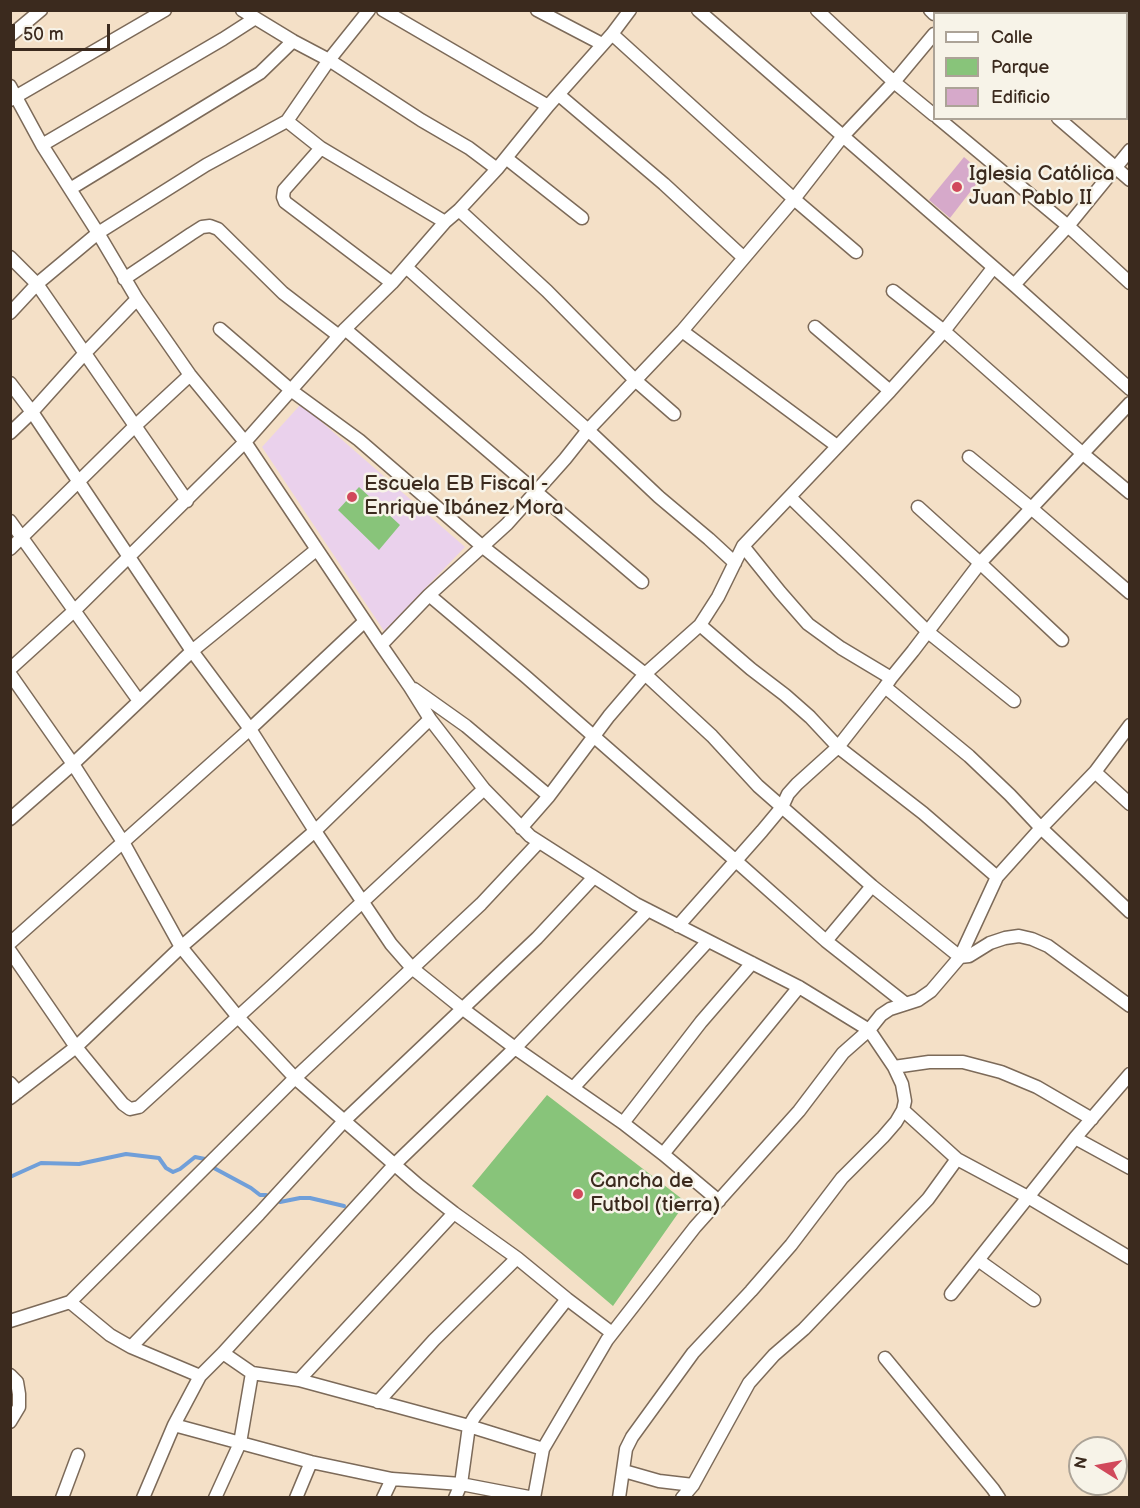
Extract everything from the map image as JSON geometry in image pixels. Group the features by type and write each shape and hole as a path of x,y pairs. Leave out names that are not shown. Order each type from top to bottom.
{"street":[{"path":"10,36 41,10"},
{"path":"165,10 12,94 137,299 190,375 245,442 410,687 429,719 484,789 521,828 539,842 648,910 799,987 869,1030 894,1067 902,1084 905,1101 903,1110 889,1130 842,1178 791,1245 693,1353 632,1437 626,1449 619,1497"},
{"path":"242,10 293,42 329,60 421,120 469,148 497,169"},
{"path":"10,313 37,284 98,233 206,165 287,121 329,60 369,10"},
{"path":"383,10 548,106"},
{"path":"537,10 607,39 856,252"},
{"path":"10,669 75,610 245,442 342,333 392,283 445,222 497,169 630,10"},
{"path":"698,10 1130,389"},
{"path":"816,10 933,115"},
{"path":"42,145 254,19"},
{"path":"381,645 429,595 507,524 588,430 682,332 794,199 843,136 894,82 933,35"},
{"path":"70,189 260,73 293,42"},
{"path":"560,95 664,184 744,258"},
{"path":"940,120 1068,226 1130,283"},
{"path":"1060,120 1130,180"},
{"path":"287,121 321,148 445,222"},
{"path":"321,148 284,190 285,202 392,283"},
{"path":"1014,285 1068,226 1130,150"},
{"path":"506,158 582,218"},
{"path":"459,210 547,291 635,380 674,414"},
{"path":"124,279 202,227 210,226 218,229 283,293 342,333 642,582"},
{"path":"10,257 37,284 187,501"},
{"path":"406,267 588,430 658,497 735,563"},
{"path":"521,828 645,674 700,626 718,597 743,546 944,331 993,268"},
{"path":"893,291 944,331 1130,493"},
{"path":"10,433 137,299"},
{"path":"815,327 890,391"},
{"path":"220,329 292,391 359,440 483,547 645,674 712,736 758,786 872,886 960,957 969,956 990,943 1005,938 1020,936 1032,939 1048,946 1130,1006"},
{"path":"682,332 837,446"},
{"path":"10,549 190,375"},
{"path":"10,383 32,412 192,651 250,729 363,902 412,968 515,1048 623,1123 719,1201"},
{"path":"678,926 782,807 788,794 838,747 980,562 1130,403"},
{"path":"969,457 1130,593"},
{"path":"790,497 928,632 1014,701"},
{"path":"918,507 1062,640"},
{"path":"10,521 139,701"},
{"path":"743,546 808,624 888,683 969,756 1130,912"},
{"path":"10,819 73,764 192,651 316,550"},
{"path":"429,595 525,675 826,941 906,1004"},
{"path":"10,943 250,729 365,621"},
{"path":"700,626 785,695 810,717 838,747 923,813 997,877"},
{"path":"10,674 73,764 123,842 180,947 238,1017 295,1078 417,1185 517,1258 612,1333"},
{"path":"410,687 466,726 549,796"},
{"path":"13,1091 76,1047 180,947 315,831 429,719"},
{"path":"174,1425 311,1462 392,1479 461,1484 534,1497 543,1449 612,1333 695,1227 799,1111 843,1053 869,1030 881,1015 890,1009 918,1000 931,992 960,957 997,877 1095,772 1130,725"},
{"path":"1095,772 1130,804"},
{"path":"10,951 76,1047 123,1104 130,1109 139,1107 484,789"},
{"path":"10,1321 70,1302 295,1078 481,904 539,842"},
{"path":"131,1347 259,1214 345,1120 537,938 594,877"},
{"path":"826,941 872,886"},
{"path":"142,1497 174,1425 200,1376 395,1164 515,1048 648,910"},
{"path":"573,1088 708,940"},
{"path":"623,1123 701,1022 752,963"},
{"path":"663,1154 799,987"},
{"path":"894,1067 929,1062 963,1062 1001,1072 1037,1087 1092,1119"},
{"path":"951,1294 1075,1138 1128,1078"},
{"path":"903,1110 957,1159 1028,1197 1130,1258"},
{"path":"1075,1138 1130,1168"},
{"path":"682,1497 693,1485 749,1383 928,1199 957,1159"},
{"path":"298,1380 454,1213"},
{"path":"378,1402 434,1340 517,1258"},
{"path":"978,1260 1034,1300"},
{"path":"455,1497 461,1484 469,1426 567,1299"},
{"path":"70,1302 110,1335 131,1347 200,1376"},
{"path":"223,1353 252,1373 298,1380 469,1426 543,1449"},
{"path":"885,1358 999,1497"},
{"path":"215,1497 240,1443 252,1373"},
{"path":"10,1375 17,1382 19,1407 10,1422"},
{"path":"62,1497 78,1455"},
{"path":"296,1497 311,1462"},
{"path":"624,1472 659,1481 693,1485"},
{"path":"383,1497 392,1479"}],"shaded area":[{"name":"Escuela EB Fiscal - Enrique Ibánez Mora","path":"301,404 465,547 384,631 262,447"}],"green space":[{"path":"359,487 400,525 379,550 338,510"},
{"name":"Cancha de Futbol (tierra)","path":"547,1095 686,1202 613,1306 472,1186"}],"building":[{"name":"Iglesia Católica Juan Pablo II","path":"964,157 984,174 950,218 929,200"}],"waterway":[{"path":"10,1177 41,1163 79,1164 126,1154 159,1158 166,1168 173,1172 195,1157 205,1159 212,1167 260,1195 270,1197"},
{"path":"276,1200 280,1202 310,1198 344,1206"}],"place":[{"name":"Iglesia Católica Juan Pablo II","path":"957,187"},
{"name":"Escuela EB Fiscal - Enrique Ibánez Mora","path":"352,497"},
{"name":"Cancha de Futbol (tierra)","path":"578,1194"}]}
